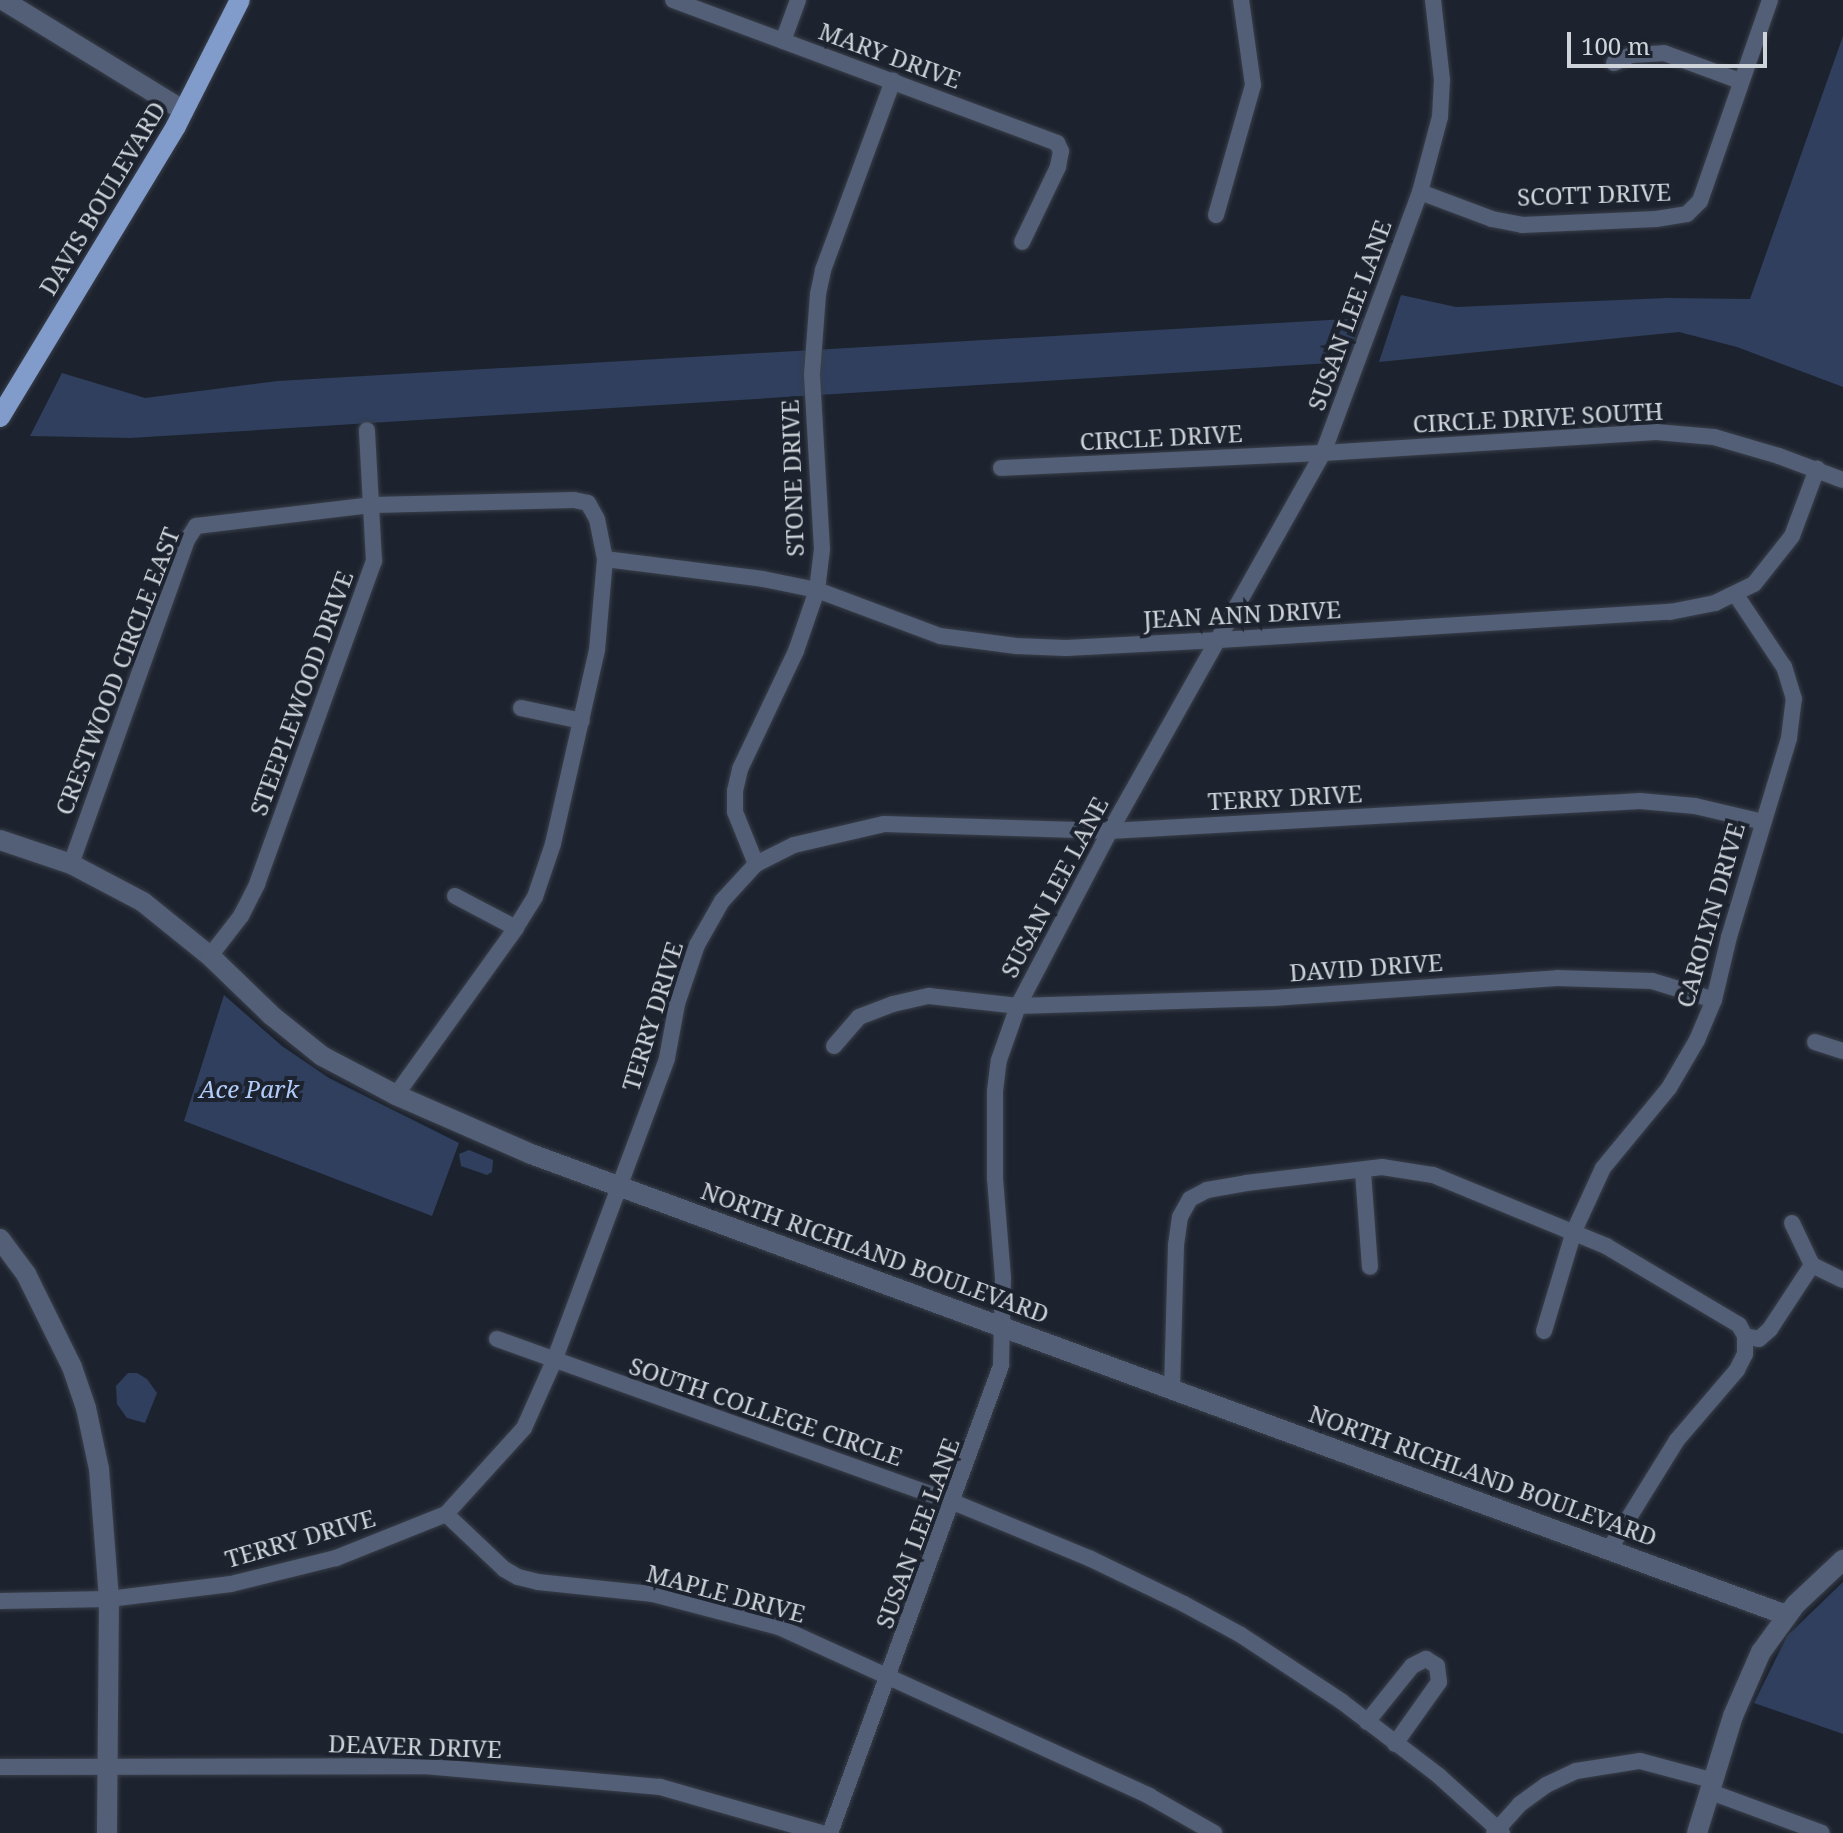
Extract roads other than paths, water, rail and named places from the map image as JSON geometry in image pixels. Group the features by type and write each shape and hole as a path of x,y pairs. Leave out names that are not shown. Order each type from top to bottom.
{"main road":[{"name":"DAVIS BOULEVARD","path":"0,417 184,111 240,0"}],"street":[{"path":"3,0 184,111"},
{"name":"MARY DRIVE","path":"673,0 1057,143 1061,151 1058,167 1022,242"},
{"path":"783,41 798,0"},
{"path":"1216,215 1253,85 1241,0"},
{"name":"SUSAN LEE LANE","path":"830,1833 996,1386 1004,1328 995,1179 995,1091 999,1060 1018,1006 1110,831 1323,453 1420,192 1440,117 1442,80 1433,0"},
{"name":"SCOTT DRIVE","path":"1420,192 1492,219 1522,225 1656,219 1687,214 1700,201 1770,0"},
{"path":"1614,63 1631,55 1664,53 1740,81"},
{"name":"STONE DRIVE","path":"756,864 735,812 735,791 740,769 790,666 817,590 822,517 812,374 818,294 823,270 893,81"},
{"name":"STEEPLEWOOD DRIVE","path":"210,956 241,916 257,884 374,561 367,430"},
{"name":"CIRCLE DRIVE SOUTH","path":"1323,453 1656,432 1714,437 1843,480"},
{"name":"CIRCLE DRIVE","path":"1001,468 1323,453"},
{"name":"JEAN ANN DRIVE","path":"605,559 763,579 817,590 940,636 971,643 1066,648 1670,612 1715,603 1754,584 1780,556 1797,527 1817,469"},
{"path":"373,505 574,500 588,503 597,519 605,559 597,650 553,844 535,897 396,1095"},
{"name":"CRESTWOOD CIRCLE EAST","path":"71,864 187,540 196,526 373,505"},
{"name":"CAROLYN DRIVE","path":"1544,1331 1574,1231 1603,1168 1669,1088 1697,1040 1714,1000 1789,738 1794,699 1784,667 1736,595"},
{"path":"521,708 582,721"},
{"name":"TERRY DRIVE","path":"0,1601 109,1599 231,1584 363,1548 446,1514 524,1428 554,1361 667,1058 677,1004 697,945 722,901 756,864 794,845 884,824 1110,831 1640,801 1695,806 1763,822"},
{"name":"NORTH RICHLAND BOULEVARD","path":"0,840 71,864 143,902 210,956 271,1015 322,1056 396,1095 531,1154 1786,1615"},
{"path":"455,896 516,928"},
{"name":"DAVID DRIVE","path":"834,1046 859,1017 905,1001 945,997 1018,1006 1273,998 1557,978 1652,981 1714,1000"},
{"path":"1815,1042 1843,1051"},
{"path":"1172,1389 1176,1245 1180,1217 1190,1199 1207,1190 1246,1183 1363,1172 1382,1167 1433,1175 1574,1231 1739,1325 1745,1336 1745,1354 1737,1370 1677,1440 1610,1548"},
{"path":"1363,1172 1370,1267"},
{"path":"1792,1223 1812,1265 1843,1280"},
{"path":"0,1239 26,1274 56,1330 86,1408 99,1469 109,1599 107,1833"},
{"path":"1745,1336 1759,1339 1770,1329 1812,1265"},
{"name":"SOUTH COLLEGE CIRCLE","path":"497,1339 953,1502 1089,1558 1184,1604 1241,1635 1367,1722 1439,1776 1498,1832"},
{"name":"MAPLE DRIVE","path":"446,1514 504,1569 518,1577 538,1582 653,1594 779,1627 891,1675 1149,1796 1214,1833"},
{"path":"1697,1833 1709,1785 1747,1680 1786,1615 1843,1560"},
{"path":"1367,1722 1412,1666 1426,1659 1437,1666 1439,1682 1395,1744"},
{"path":"1498,1832 1520,1804 1546,1785 1576,1771 1640,1761 1709,1785 1822,1833"},
{"name":"DEAVER DRIVE","path":"0,1767 424,1766 660,1787 821,1833"}],"park label":[{"name":"Ace Park","path":"249,1089"}]}
